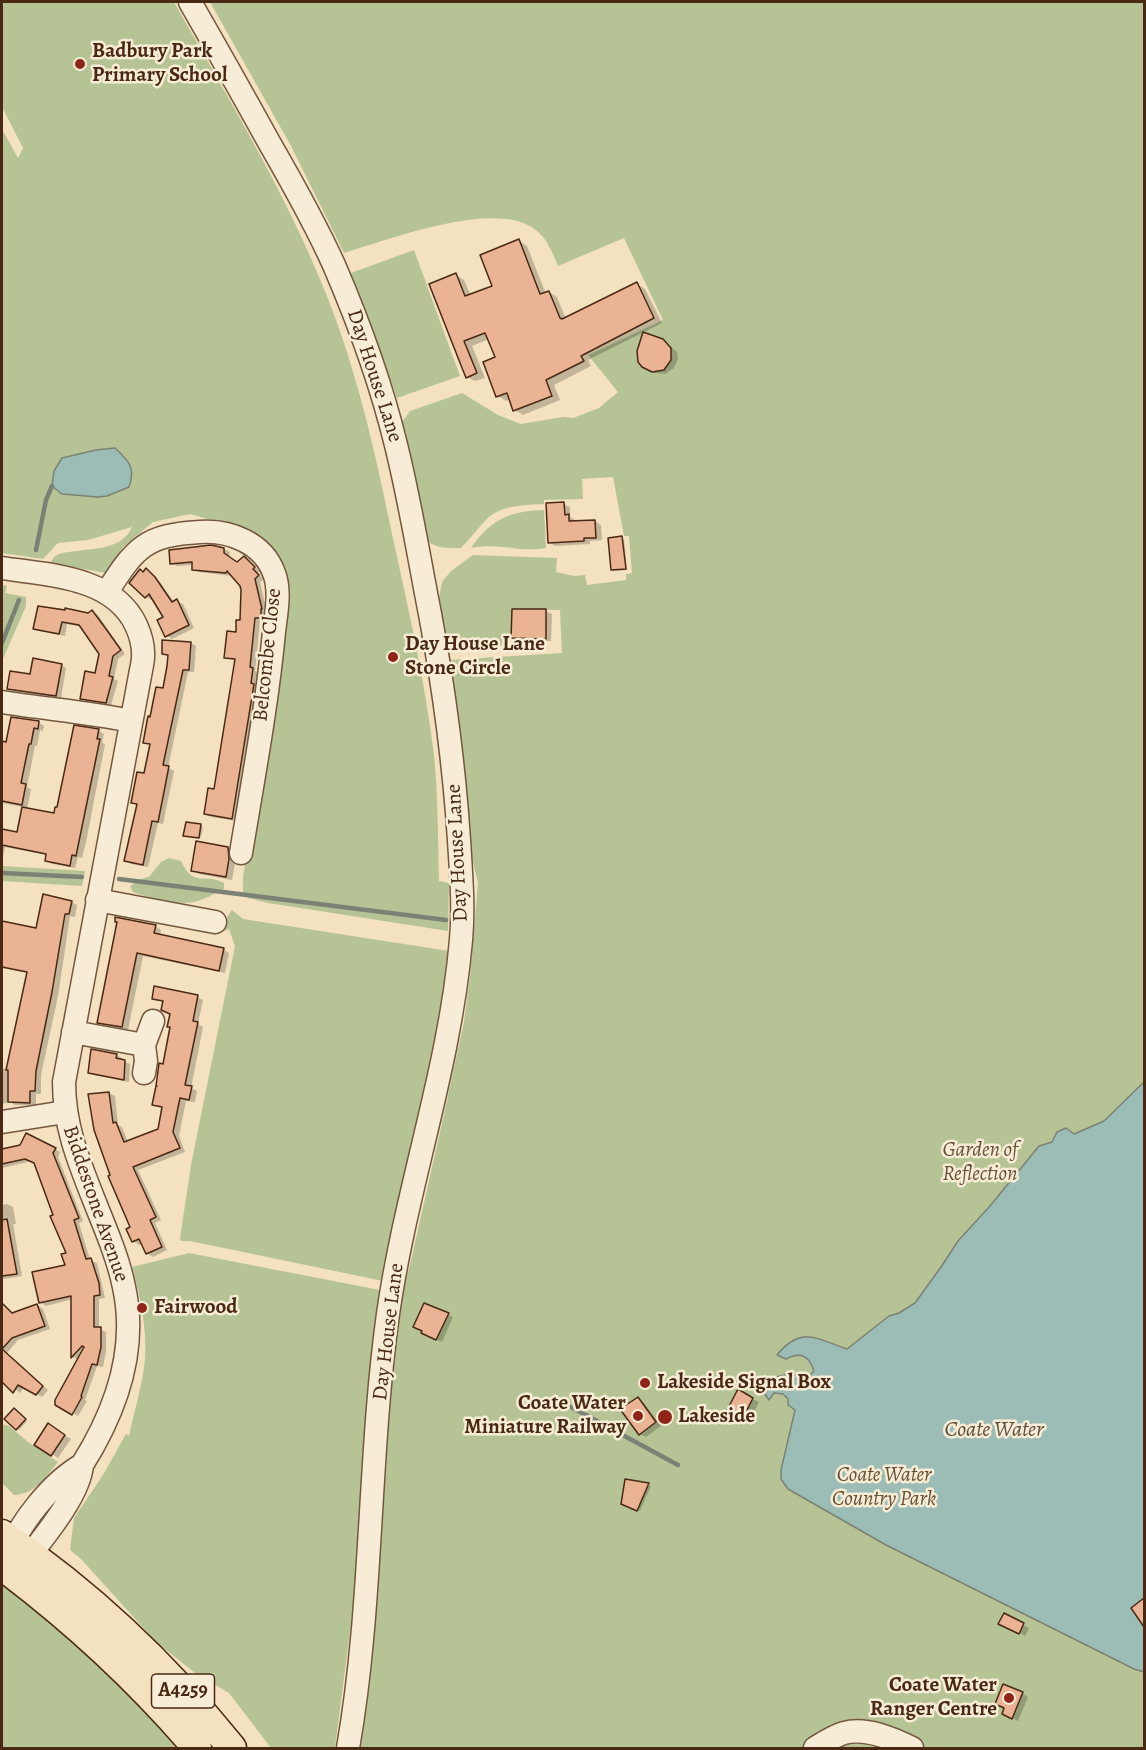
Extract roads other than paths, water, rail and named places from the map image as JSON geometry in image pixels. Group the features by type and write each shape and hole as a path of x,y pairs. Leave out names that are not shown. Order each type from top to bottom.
{"main road":[{"name":"A4259","path":"12,1554 41,1596 117,1662 197,1749"},
{"name":"A4259","path":"12,1554 92,1602 130,1636 180,1688 232,1749"}],"street":[{"name":"Day House Lane","path":"190,2 308,211 333,264 368,350 393,433 408,497 439,660 454,769 462,925 453,1012 402,1238 388,1318 355,1710 348,1749"},
{"name":"Belcombe Close","path":"107,592 134,553 144,545 166,535 203,532 232,535 248,542 270,564 277,585 269,683 237,843"},
{"name":"Biddestone Avenue","path":"2,568 86,583 107,592 130,614 143,644 144,658 64,1082 65,1112 69,1133 119,1268 124,1289 128,1327 125,1364 117,1398 100,1435 82,1465 67,1475 45,1497 12,1554"},
{"path":"2,702 52,710 69,710 131,721"},
{"path":"97,900 221,920"},
{"path":"144,1072 146,1061 144,1045 153,1021"},
{"path":"73,1032 144,1045"},
{"path":"2,1122 65,1112"},
{"path":"814,1749 842,1733 861,1731 885,1736 912,1749"}],"water":[{"path":"115,448 130,465 132,475 129,487 107,496 98,497 62,494 52,486 54,471 62,458"},
{"name":"Coate Water","path":"1144,1082 1144,1672 886,1545 788,1489 781,1479 781,1470 795,1410 788,1405 788,1399 783,1394 774,1393 769,1400 765,1394 776,1377 788,1374 808,1377 814,1371 804,1356 796,1355 786,1359 777,1355 794,1340 810,1337 847,1349 889,1316 915,1303 958,1241 1039,1146 1052,1142 1057,1132 1066,1128 1074,1134 1104,1121"}],"waterway":[{"path":"36,550 46,500 52,486"},
{"path":"2,643 19,600"},
{"path":"2,873 82,877"},
{"path":"119,879 446,920"},
{"path":"571,1407 678,1465"}],"place":[{"name":"Badbury Park Primary School","path":"80,64"},
{"name":"Day House Lane Stone Circle","path":"393,657"},
{"name":"Fairwood","path":"142,1308"},
{"name":"Lakeside Signal Box","path":"645,1383"},
{"name":"Coate Water Miniature Railway","path":"638,1416"},
{"name":"Lakeside","path":"665,1417"},
{"name":"Coate Water Ranger Centre","path":"1009,1698"}],"park label":[{"name":"Garden of Reflection","path":"980,1163"},
{"name":"Coate Water Country Park","path":"884,1488"}]}
